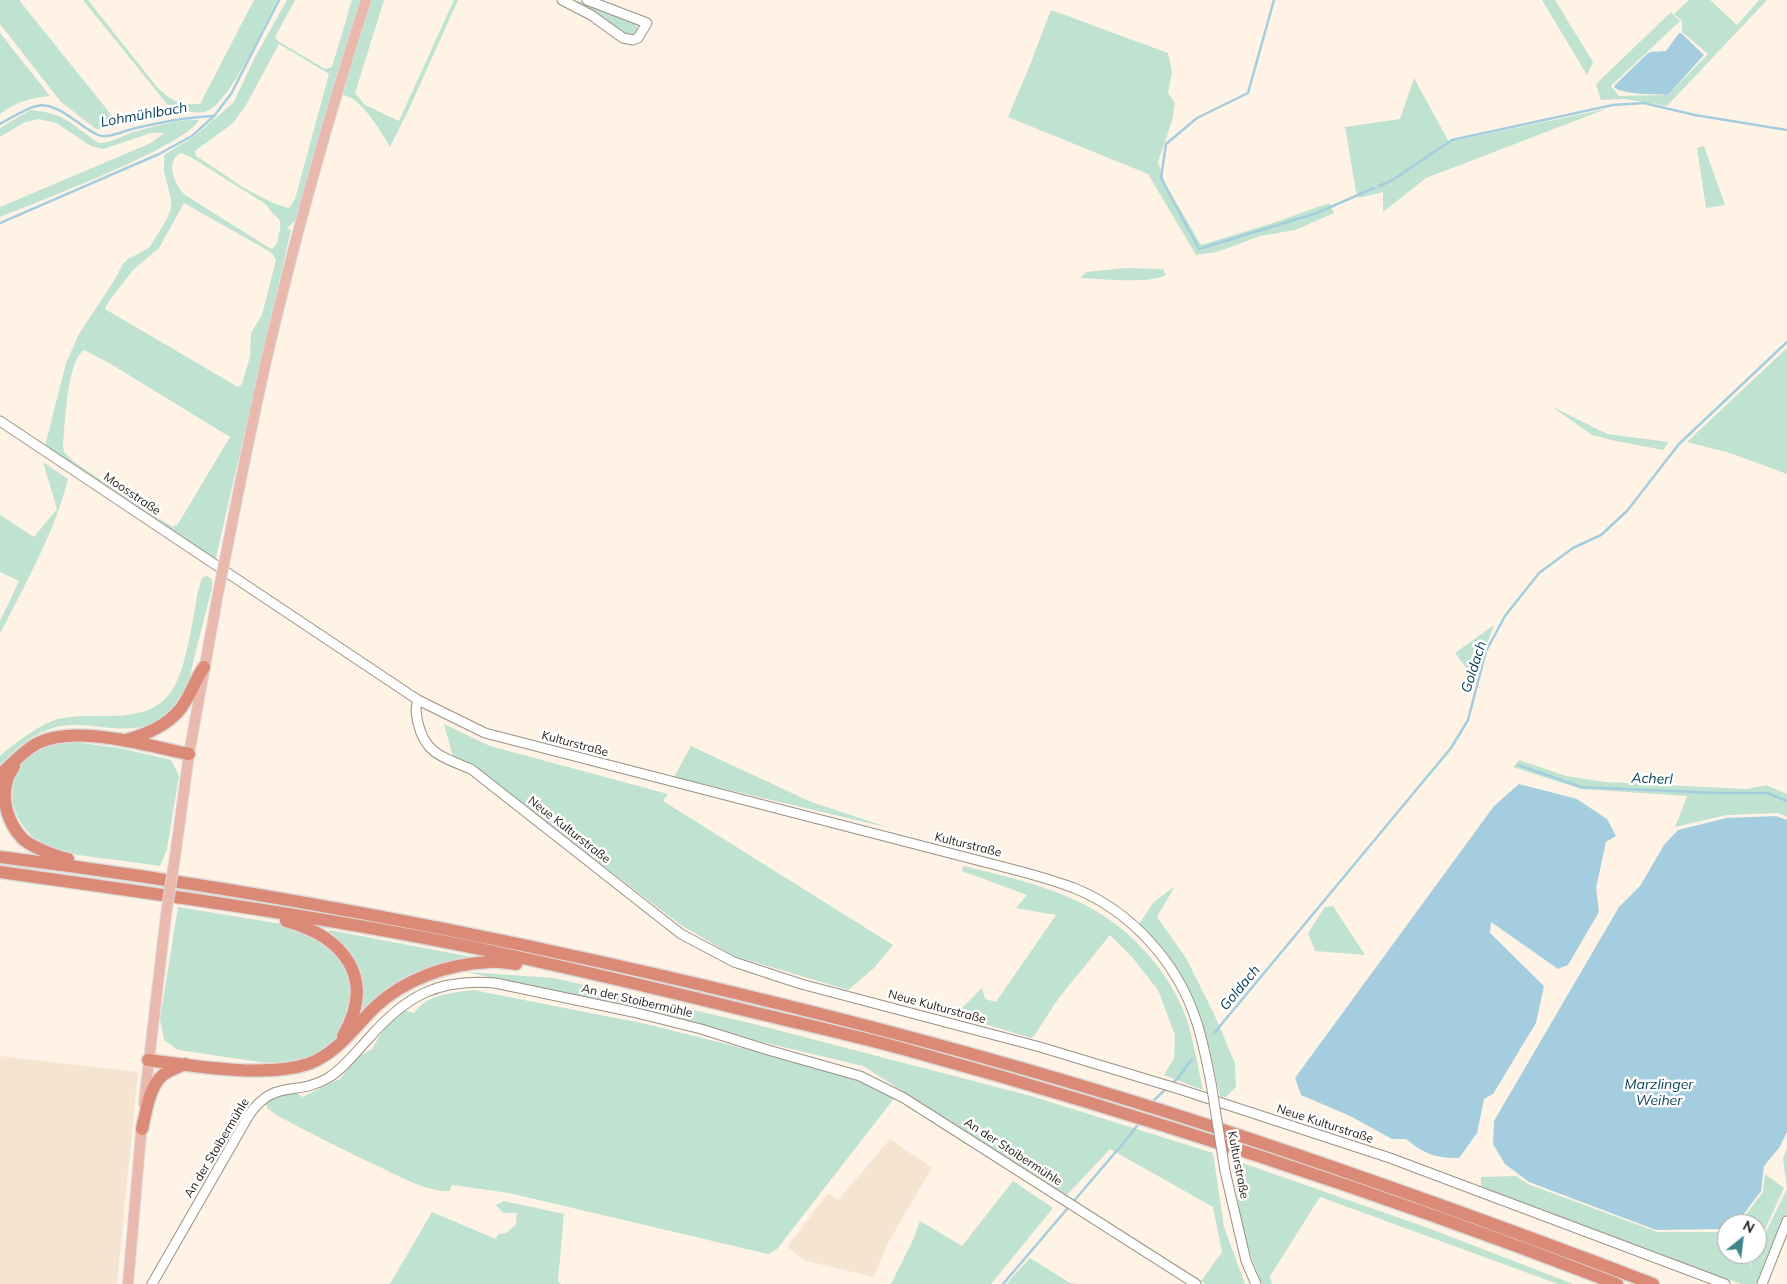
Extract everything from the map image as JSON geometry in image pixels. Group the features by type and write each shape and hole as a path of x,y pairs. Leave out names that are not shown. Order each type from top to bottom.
{"highway":[{"path":"123,740 140,736 171,718 184,704 195,679 204,667"},
{"path":"0,775 38,743 61,736 83,735 123,740 189,754"},
{"path":"18,759 7,780 4,801 10,822 23,840 57,857 81,862 94,869"},
{"path":"0,858 94,869 347,910 505,941 670,977 905,1036 1154,1108 1357,1175 1476,1217 1653,1284"},
{"path":"0,872 260,909 413,936 564,968 902,1048 1135,1116 1352,1187 1617,1284"},
{"path":"260,909 275,918 299,924 322,934 339,948 349,964 354,974 356,998 353,1015 338,1044"},
{"path":"148,1060 247,1070 278,1070 308,1064 324,1056 347,1038 375,1007 399,989 428,974 489,962 515,964 550,971 564,968"},
{"path":"142,1130 153,1092 159,1079 184,1064"}],"main road":[{"path":"128,1284 148,1060 166,915 189,754 204,667 267,358 301,221 338,87 366,0"}],"street":[{"path":"562,0 591,15 623,38 628,40 638,38 641,35 647,23 587,0"},
{"name":"Moosstraße","path":"0,421 418,700"},
{"name":"Neue Kulturstraße","path":"418,700 415,707 420,735 433,752 471,769 681,934 734,962 801,984 1040,1047 1179,1089 1390,1158 1725,1284"},
{"name":"Kulturstraße","path":"418,700 485,733 1023,872 1076,889 1104,903 1129,922 1148,940 1181,985 1196,1019 1211,1084 1224,1172 1246,1261 1256,1284"},
{"name":"An der Stoibermühle","path":"152,1284 249,1115 261,1101 273,1092 304,1087 328,1078 341,1068 383,1022 406,1002 430,991 458,982 473,982 495,983 658,1018 860,1076 904,1098 1196,1284"},
{"path":"1762,1284 1787,1221"}],"shaded area":[{"path":"0,1056 138,1072 117,1284 0,1284"},
{"path":"890,1139 932,1168 889,1241 874,1277 806,1261 787,1247 828,1193 838,1200"}],"green space":[{"path":"0,0 19,0 113,117 103,129 96,129 61,102 0,24"},
{"path":"83,0 88,0 162,92 171,99 181,103 200,104 254,0 277,0 245,63 224,96 214,107 204,112 195,112 185,111 167,104"},
{"path":"287,0 295,0 275,37 278,41 325,69 332,67 352,0 361,0 298,218 287,228 291,230 215,562 45,446 66,363 79,334 123,264 128,259 149,248 167,219 171,208 171,199 164,171 164,155 195,136 234,102 254,59","holes":["279,44 329,74 295,199 289,208 264,199 196,156 195,151 232,124 245,107","181,153 189,156 267,205 280,221 280,230 275,246 272,249 268,247 185,195 181,191 173,173 172,167 176,157","184,203 272,253 276,260 262,315 251,333 250,357 242,384 238,387 105,309 133,270 159,248","84,350 109,363 230,437 178,524 173,527 73,461 64,452 63,444 70,379 78,357"]},
{"path":"372,0 384,0 355,93 365,105 399,121 454,0 458,0 390,147 364,109 353,99 342,94"},
{"path":"566,0 592,4 635,22 638,29 633,36 628,37"},
{"path":"1542,0 1555,0 1593,62 1587,75"},
{"path":"1689,0 1710,0 1737,25 1759,0 1767,0 1667,106 1625,99 1601,100 1596,84 1671,12 1680,21 1611,86 1619,96 1668,95 1708,54 1682,32 1682,21 1674,14"},
{"path":"1051,10 1168,53 1172,72 1168,93 1175,103 1172,121 1158,162 1166,185 1201,245 1276,222 1329,203 1334,213 1295,230 1260,236 1217,252 1196,255 1148,174 1008,117"},
{"path":"0,33 50,96 24,101 0,114"},
{"path":"1414,78 1449,142 1606,109 1426,178 1383,212 1383,192 1359,198 1356,191 1345,127 1400,119"},
{"path":"30,110 61,117 99,143 112,141 133,132 157,126 184,120 199,120 187,132 138,159 0,217 0,207 151,143 164,133 151,133 103,149 91,146 56,123 38,119 23,123 0,137 0,128"},
{"path":"1704,146 1725,205 1706,208 1697,148"},
{"path":"1126,268 1163,269 1166,275 1159,278 1137,280 1080,278 1086,272"},
{"path":"1787,348 1787,474 1730,453 1687,442"},
{"path":"1551,406 1607,434 1669,442 1663,450 1592,435"},
{"path":"43,462 68,479 47,539 0,634 0,621 19,581 0,572 0,515 34,537 57,509"},
{"path":"207,576 212,579 212,588 189,681 182,697 166,714 153,723 140,727 113,728 70,725 56,727 40,733 25,742 0,765 0,756 6,751 29,734 54,720 77,716 138,713 152,708 164,700 179,678 189,640 198,591 202,578"},
{"path":"1494,625 1474,678 1455,653"},
{"path":"444,724 490,746 668,794 663,801 893,945 874,968 848,990 734,956 681,925 465,761 453,757"},
{"path":"73,742 119,748 171,760 179,776 167,849 160,866 59,851 36,839 19,820 12,796 13,784 17,772 24,761 41,749"},
{"path":"691,746 811,802 890,828 674,777"},
{"path":"1519,760 1566,776 1605,782 1747,789 1766,785 1787,794 1787,817 1778,813 1727,815 1675,827 1687,796 1581,789 1513,767"},
{"path":"963,866 1016,879 1066,896 1089,907 1111,921 1132,938 1162,972 1180,1003 1194,1046 1203,1090 1164,1075 1174,1058 1175,1035 1158,990 1132,957 1110,935 1058,999 1031,1038 955,1015 982,988 985,999 996,1002 1056,915 1016,908 1027,895 962,871"},
{"path":"1175,886 1157,917 1186,958 1214,1014 1235,1063 1236,1087 1226,1097 1220,1096 1204,1028 1185,983 1172,962 1139,924 1153,903"},
{"path":"1333,906 1365,955 1315,951 1308,933 1325,907"},
{"path":"178,907 294,926 314,933 348,967 354,998 339,1035 328,1046 310,1058 281,1063 260,1062 178,1050 164,1040 160,1019"},
{"path":"329,930 477,958 421,972 353,1027 361,1007 361,986 356,964 345,946 328,932"},
{"path":"467,972 554,978 754,1024 1031,1096 1213,1153 1224,1227 1245,1284 1206,1284 1201,1281 1222,1252 1213,1207 1110,1149 1067,1195 863,1066"},
{"path":"473,990 646,1024 854,1076 896,1096 777,1249 768,1254 509,1193 452,1185 449,1191 424,1187 330,1143 276,1115 267,1108 266,1101 272,1097 297,1093 302,1097 340,1079 359,1056 372,1049 383,1030 403,1010 414,1013 419,1007 433,998"},
{"path":"1787,1148 1787,1189 1783,1159"},
{"path":"1234,1160 1431,1229 1573,1284 1558,1284 1320,1197 1270,1276 1272,1284 1262,1284 1243,1229 1238,1204"},
{"path":"1765,1174 1784,1188 1767,1225 1767,1214 1746,1214 1763,1192"},
{"path":"1516,1176 1528,1184 1657,1232 1717,1232 1717,1264 1750,1264 1752,1272 1751,1264 1765,1264 1756,1284 1741,1284 1481,1190 1481,1177"},
{"path":"1013,1181 1053,1208 991,1284 891,1284 913,1240 920,1221 962,1246"},
{"path":"1787,1189 1787,1214 1767,1259 1767,1230"},
{"path":"504,1201 564,1214 558,1281 561,1284 390,1284 432,1212 496,1239 498,1234 506,1233 516,1225 517,1213 503,1213 496,1205"},
{"path":"1030,1258 1070,1283 1078,1284 1006,1284"}],"water":[{"path":"1679,33 1704,55 1668,95 1631,93 1614,87 1650,52 1666,51"},
{"path":"1519,784 1577,799 1607,819 1616,836 1606,842 1596,888 1599,912 1568,965 1558,969 1491,922 1490,933 1544,986 1536,1023 1493,1094 1484,1099 1477,1133 1459,1158 1436,1156 1424,1152 1406,1139 1392,1139 1350,1116 1301,1095 1295,1078 1494,806"},
{"name":"Marzlinger Weiher","path":"1776,816 1787,820 1787,1132 1779,1148 1764,1166 1761,1191 1744,1214 1717,1214 1717,1229 1656,1230 1529,1182 1505,1164 1493,1144 1494,1121 1619,907 1640,886 1664,845 1678,830 1726,818"}],"waterway":[{"path":"0,223 159,154 192,136 214,116 231,94 279,0"},
{"path":"1274,0 1248,93 1197,118 1166,144 1161,178 1199,249 1317,213 1374,188"},
{"path":"1379,186 1391,181 1452,140 1613,105 1644,103 1695,115 1787,130"},
{"name":"Lohmühlbach","path":"0,124 35,106 44,105 61,111 93,133 104,136 165,122 213,116"},
{"name":"Goldach","path":"1215,1032 1451,748 1468,720 1486,651 1505,616 1539,573 1573,548 1601,535 1627,511 1679,444 1787,342"},
{"name":"Acherl","path":"1518,765 1581,787 1715,793 1767,793 1787,801"},
{"name":"Goldach","path":"1171,1084 1192,1059"},
{"name":"Goldach","path":"1151,1103 1167,1088"},
{"name":"Goldach","path":"1003,1284 1139,1123"}]}
